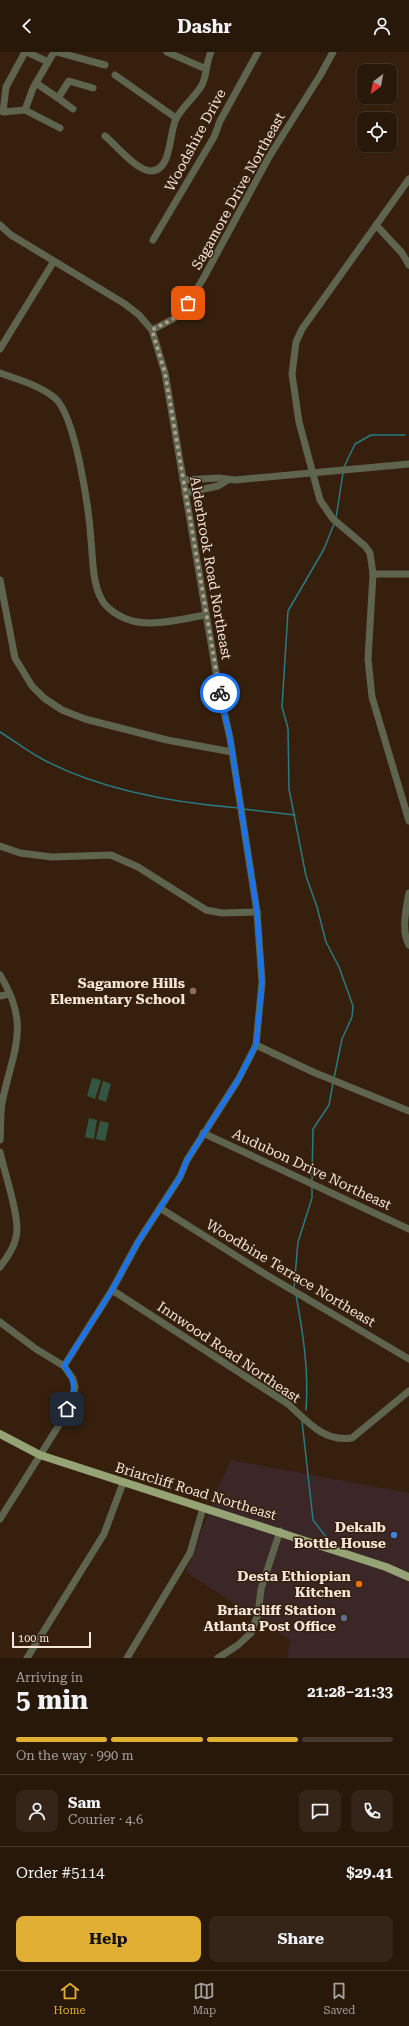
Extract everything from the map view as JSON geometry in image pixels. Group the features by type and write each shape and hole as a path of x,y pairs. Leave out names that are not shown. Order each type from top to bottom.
{"main road":[{"name":"Briarcliff Road Northeast","path":"0,1434 40,1455 123,1483 280,1531 386,1567 409,1577"}],"street":[{"path":"48,62 26,52 6,87 3,112 25,110 60,128"},
{"path":"25,110 36,82 55,52 105,65"},
{"path":"166,52 206,68"},
{"path":"106,136 134,163 144,170 152,171 165,161 169,152 172,129 176,118 202,84 211,52"},
{"name":"Woodshire Drive","path":"153,240 214,137 220,121 258,52"},
{"name":"Sagamore Drive Northeast","path":"152,330 173,319 188,303 203,279 269,157 321,74 333,52"},
{"path":"115,75 176,118"},
{"path":"58,98 69,81 93,88"},
{"path":"36,82 73,109"},
{"path":"409,179 302,329 296,342 292,374 300,422 320,500 333,519 365,546 370,553 374,574 368,660 372,697 409,821"},
{"name":"Alderbrook Road Northeast","path":"0,225 11,235 125,304 139,315 152,330 165,373 206,615 232,752 257,912 262,982 256,1045"},
{"path":"376,225 402,252 409,265"},
{"path":"0,349 54,261"},
{"path":"0,373 32,384 47,392 56,399 70,424 76,443 90,531 94,576 102,600 120,616 147,623 206,615"},
{"path":"183,480 219,478 228,480 409,464"},
{"path":"185,493 218,486 228,480"},
{"path":"374,574 409,574"},
{"path":"0,580 1,594 15,658 32,686 44,698 62,710 85,718 167,740 232,752"},
{"path":"0,846 20,852 52,857 111,855 138,867 206,910 222,913 257,912"},
{"path":"409,893 405,924 406,940 409,945"},
{"path":"0,975 10,994 18,1030 16,1047 2,1104 0,1140"},
{"path":"0,996 10,994"},
{"path":"64,1366 112,1290 138,1242 160,1208 203,1133 238,1080 256,1045 313,1072 409,1111"},
{"name":"Audubon Drive Northeast","path":"203,1133 409,1229"},
{"path":"0,1152 15,1211 17,1235 13,1248 0,1267"},
{"name":"Woodbine Terrace Northeast","path":"160,1208 265,1274 409,1359"},
{"name":"Innwood Road Northeast","path":"112,1290 288,1404 310,1425 330,1437 341,1439 352,1438 409,1391"},
{"path":"0,1322 36,1349 64,1366 73,1379 75,1387 73,1397 61,1422 0,1519"},
{"path":"27,1658 104,1534 123,1483"},
{"path":"127,1658 190,1553 203,1508"},
{"path":"218,1658 238,1646 250,1632 258,1614 262,1589 280,1531"}],"shaded area":[{"path":"231,1460 409,1493 409,1658 287,1658 290,1640 186,1572 217,1490"}],"green space":[{"path":"92,1078 101,1080 95,1099 87,1096"},
{"path":"103,1081 111,1084 106,1102 98,1099"},
{"path":"89,1118 97,1120 94,1139 85,1137"},
{"path":"100,1121 109,1123 105,1141 96,1139"}],"waterway":[{"path":"344,467 355,444 371,435 405,435"},
{"path":"336,518 343,473"},
{"path":"334,524 324,549 288,611 282,707 288,728 289,789 306,876 317,907 326,942 339,967 353,1006 352,1017 342,1039 334,1078"},
{"path":"0,732 32,754 44,760 66,770 114,787 165,799 239,808"},
{"path":"243,809 295,815"},
{"path":"312,1180 313,1129 329,1105 333,1083"},
{"path":"294,1288 298,1242 312,1198 312,1186"},
{"path":"296,1295 306,1366 306,1410"},
{"path":"302,1421 313,1520 326,1537"}],"way so far":[{"path":"188,303 173,319 152,330 165,373 220,693"}],"place":[{"name":"Sagamore Hills Elementary School","path":"193,991"},
{"name":"Dekalb Bottle House","path":"394,1535"},
{"name":"Desta Ethiopian Kitchen","path":"359,1584"},
{"name":"Briarcliff Station Atlanta Post Office","path":"344,1618"}],"route":[{"path":"67,1409 73,1397 75,1387 73,1379 64,1366 112,1290 138,1242 180,1177 187,1160 238,1080 256,1045 262,982 257,912 230,738 220,693"}]}
